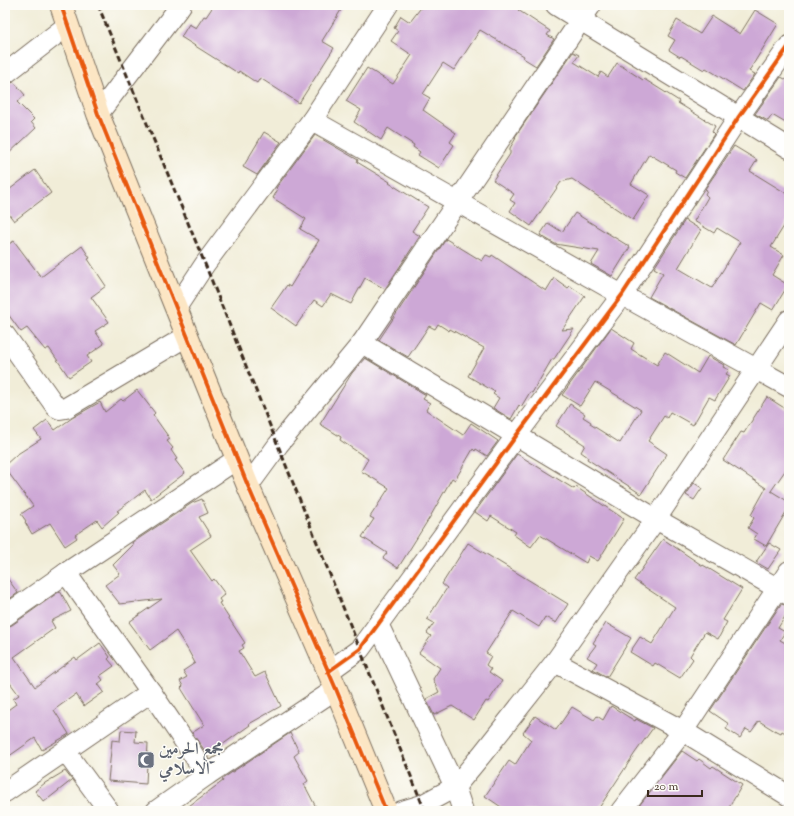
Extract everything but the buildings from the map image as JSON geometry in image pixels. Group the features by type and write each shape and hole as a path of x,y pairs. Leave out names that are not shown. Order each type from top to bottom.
{"street":[{"path":"61,5 98,114 187,336 248,486 386,811"},
{"path":"98,114 181,5"},
{"path":"176,308 205,264 312,120 388,5"},
{"path":"556,5 585,13 738,118 789,148"},
{"path":"248,486 278,445 362,343 585,13"},
{"path":"5,74 68,26"},
{"path":"156,811 207,775 332,681 360,649 516,436 622,295 738,118 789,46"},
{"path":"312,120 457,203 789,387"},
{"path":"402,811 422,805 455,787 484,753 555,662 656,519 789,320"},
{"path":"5,335 56,407 60,409 66,408 187,336"},
{"path":"362,343 656,519 783,592"},
{"path":"5,616 66,573 237,459"},
{"path":"621,811 683,731 783,592 789,571"},
{"path":"66,573 151,692 207,775"},
{"path":"378,624 455,787 462,811"},
{"path":"555,662 683,731 789,796"},
{"path":"5,792 151,692"},
{"path":"65,751 109,811"}],"railway":[{"path":"98,5 205,264 425,811"}],"cycle path":[{"path":"61,5 98,114 176,308 248,486 336,689 386,811"},
{"path":"328,672 360,649 516,436 622,295 738,118 789,46"}],"place":[{"name":"مجمع الحرمين الاسلامي","path":"146,760"}]}
